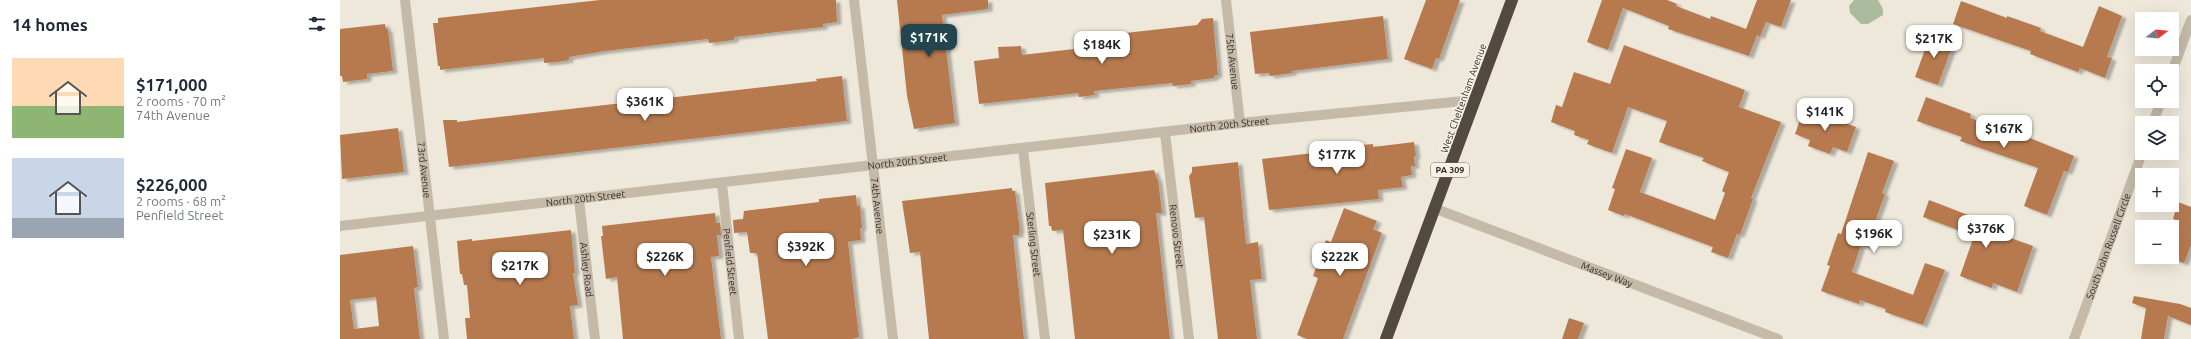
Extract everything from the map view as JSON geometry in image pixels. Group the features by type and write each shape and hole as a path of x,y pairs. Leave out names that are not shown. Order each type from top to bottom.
{"highway":[{"name":"West Cheltenham Avenue","path":"1386,339 1436,209 1474,100 1512,0"}],"street":[{"name":"73rd Avenue","path":"405,0 444,339"},
{"name":"74th Avenue","path":"854,0 893,339"},
{"name":"75th Avenue","path":"1226,0 1240,124"},
{"path":"2175,64 2191,20"},
{"name":"North 20th Street","path":"340,226 722,184 873,165 1240,124 1474,100"},
{"name":"Renovo Street","path":"1165,133 1189,339"},
{"name":"Sterling Street","path":"1023,149 1045,339"},
{"name":"South John Russell Circle","path":"2074,339 2139,160"},
{"name":"Penfield Street","path":"722,184 739,339"},
{"name":"Ashley Road","path":"579,200 595,339"},
{"name":"Massey Way","path":"1436,209 1778,339"}],"green space":[{"path":"1854,0 1878,0 1883,9 1883,15 1868,24 1861,24 1850,13 1849,6"}],"building":[{"path":"600,0 836,0 837,22 823,24 823,27 734,37 734,40 709,43 708,39 605,51 569,57 569,60 558,62 544,63 544,58 440,70 440,66 438,66 433,23 438,23 438,18"},
{"path":"897,0 988,0 988,9 942,15 955,123 914,129 907,96"},
{"path":"1426,0 1460,0 1439,59 1436,58 1432,69 1404,59"},
{"path":"1602,0 1667,0 1677,4 1676,6 1710,19 1711,16 1746,29 1757,0 1791,0 1781,27 1766,22 1760,37 1757,35 1749,56 1668,29 1669,26 1623,8 1608,50 1587,42"},
{"path":"1961,1 2007,18 2007,16 2041,28 2040,31 2083,47 2099,6 2122,16 2107,57 2112,58 2105,78 2080,68 2078,72 2030,54 2031,51 1953,24"},
{"path":"1383,16 1388,59 1292,71 1292,73 1270,76 1269,73 1255,74 1250,32"},
{"path":"1213,18 1218,75 1214,76 1214,78 1191,81 1191,84 1173,86 1172,83 1094,91 1095,95 1079,97 1078,93 979,104 974,61 999,58 998,47 1021,46 1022,55 1117,44 1116,34 1197,25 1202,19"},
{"path":"385,24 386,29 388,29 393,71 367,74 367,79 343,82 342,76 340,76 340,29"},
{"path":"1931,33 1954,42 1938,85 1915,77"},
{"path":"1624,45 1745,90 1739,107 1781,122 1751,198 1753,199 1740,235 1737,234 1728,258 1711,252 1713,247 1625,214 1624,216 1608,210 1615,189 1612,188 1626,149 1652,158 1640,192 1715,220 1725,193 1722,191 1729,172 1702,161 1704,158 1659,142 1667,121 1628,107 1612,153 1587,144 1589,140 1574,135 1575,131 1551,122 1556,105 1562,107 1574,72 1610,84"},
{"path":"842,76 847,121 449,167 443,120 457,120 457,122 817,81 816,79"},
{"path":"1926,97 1971,114 1970,118 2002,129 2003,127 2074,156 2068,172 2064,171 2047,215 2024,206 2038,168 1960,141 1962,137 1917,121"},
{"path":"1804,108 1856,127 1847,152 1833,147 1830,154 1808,146 1810,140 1795,134"},
{"path":"398,128 404,172 342,179 340,135"},
{"path":"1414,142 1416,156 1414,157 1415,166 1411,166 1412,175 1401,177 1403,187 1378,190 1379,199 1269,210 1262,159 1339,150 1339,147 1373,144 1373,147"},
{"path":"1868,152 1894,161 1882,193 1885,194 1866,247 1861,245 1852,272 1913,295 1925,263 1945,270 1923,325 1885,312 1886,309 1860,300 1859,304 1821,291 1830,266 1827,265 1838,233 1841,234"},
{"path":"1238,162 1246,244 1258,242 1262,279 1250,280 1257,339 1218,339 1204,217 1195,218 1189,176 1192,172 1192,167"},
{"path":"1154,170 1158,179 1162,213 1156,213 1170,339 1075,339 1063,230 1052,231 1051,226 1049,226 1045,183"},
{"path":"1012,188 1012,191 1015,191 1020,231 1019,235 1013,235 1024,339 929,339 920,252 910,253 902,201"},
{"path":"856,195 857,206 860,205 862,228 860,228 861,240 848,242 859,337 852,339 768,339 757,253 750,253 747,232 734,233 733,220 743,219 744,211 819,202 819,199"},
{"path":"1929,200 2004,229 2002,235 2033,246 2017,292 1993,283 1992,288 1960,276 1974,236 1923,217"},
{"path":"2179,202 2191,207 2191,245 2184,263 2179,261 2179,220 2173,219 2175,212 2179,212"},
{"path":"1344,208 1377,221 1373,229 1382,233 1343,339 1307,339 1297,335 1318,278 1313,276 1326,240 1331,242"},
{"path":"715,213 716,223 720,223 721,235 717,235 719,256 711,257 721,339 623,339 617,277 606,279 601,236 603,236 602,226"},
{"path":"571,230 575,273 573,273 578,305 570,306 574,339 467,339 465,318 470,318 467,285 464,285 462,274 460,274 457,241 472,239 472,241"},
{"path":"413,246 418,287 414,288 420,339 340,339 340,255","holes":["376,297 379,326 354,329 350,300"]},
{"path":"2134,296 2180,304 2191,308 2191,325 2168,316 2164,339 2141,339 2146,308 2132,303"},
{"path":"1569,318 1584,323 1578,339 1562,339"}]}
